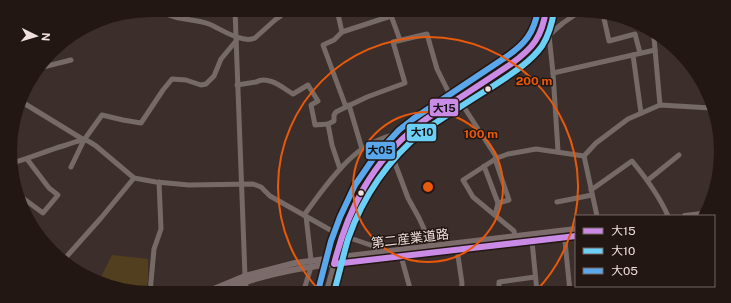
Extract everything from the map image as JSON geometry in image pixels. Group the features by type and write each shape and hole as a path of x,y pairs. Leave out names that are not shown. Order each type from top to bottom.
{"main road":[{"path":"334,261 349,215 364,186 376,167 390,150 408,132 429,117 522,56 536,41 542,30 545,17"},
{"name":"第二産業道路","path":"219,286 245,279 277,267 401,256 532,241 565,234 575,229"},
{"name":"第二産業道路","path":"334,261 381,252 515,236 565,234 575,236"},
{"path":"245,279 246,286"},
{"name":"第二産業道路","path":"232,286 245,279"}],"street":[{"path":"185,17 206,23 236,39 247,40 255,38 279,17"},
{"path":"235,17 245,279"},
{"path":"339,17 342,32"},
{"path":"362,149 347,106 322,45 334,40 342,32 388,17"},
{"path":"391,17 400,40"},
{"path":"548,35 572,17"},
{"path":"604,20 609,41 635,34 640,53"},
{"path":"542,30 548,35 553,73 558,151"},
{"path":"237,85 270,80 293,94 308,85 318,101 311,105 315,125 328,124 334,121 334,115 336,112 347,106 405,83 393,42 427,34 437,69 496,159 509,200 498,203"},
{"path":"71,167 84,140 102,115 141,123 172,79 186,80 201,85 206,84 214,76 221,59 236,39"},
{"path":"654,40 660,104"},
{"path":"553,73 655,50"},
{"path":"633,55 641,113"},
{"path":"48,66 71,60"},
{"path":"25,104 96,146 134,178 189,185 253,184 261,187 270,196 341,236 379,248 381,252"},
{"path":"584,156 596,143 628,119 660,104 707,108"},
{"path":"328,124 332,145 340,169"},
{"path":"305,286 311,264 305,215 340,169 352,157 362,149 381,139 408,132"},
{"path":"17,162 67,144 84,140"},
{"path":"515,236 514,231 473,197 463,180 496,159 508,154 536,149 584,156"},
{"path":"390,150 408,198 432,246"},
{"path":"648,180 679,155"},
{"path":"584,156 597,215"},
{"path":"26,200 43,213 58,195 48,188 27,159"},
{"path":"557,202 591,192 632,161 648,180 664,206 668,215"},
{"path":"484,166 498,203 495,215"},
{"path":"67,256 134,178"},
{"path":"151,286 154,250 162,229 159,182"},
{"path":"565,234 569,286"},
{"path":"532,241 536,286"},
{"path":"457,249 462,286"},
{"path":"401,256 409,286"},
{"path":"328,286 334,261"},
{"path":"498,286 498,282 535,277"}],"shaded area":[{"path":"112,255 148,259 147,286 125,283 101,276"}],"transit line":[{"name":"大05","path":"319,286 331,241 340,217 355,185 375,156 399,130 413,119 506,57 518,47 528,37 536,17"},
{"name":"大15","path":"544,17 539,35 525,53 463,96 424,120 401,140 387,155 364,188 355,206 347,224 334,264 575,236"},
{"name":"大10","path":"336,286 348,239 354,223 369,194 388,167 410,142 423,131 525,64 537,52 547,38 553,17"}]}
